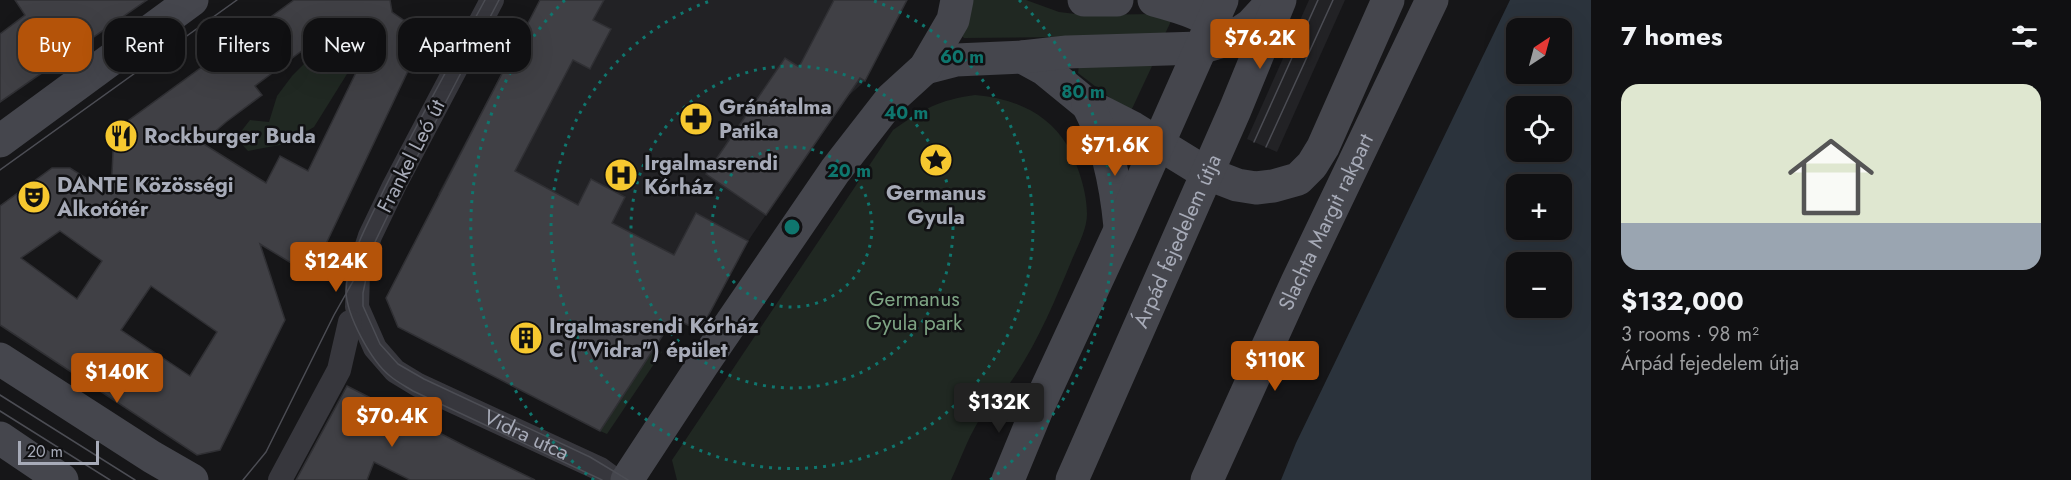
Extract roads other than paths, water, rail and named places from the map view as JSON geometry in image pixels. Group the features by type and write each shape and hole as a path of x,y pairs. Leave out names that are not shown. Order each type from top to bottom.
{"main road":[{"path":"0,141 192,0"},
{"path":"627,480 835,171 891,99 925,68 953,20 957,0"},
{"path":"1084,0 1117,0"},
{"path":"1154,0 1186,10 1216,27 1234,52 1235,110"},
{"path":"925,68 956,60 1067,52 1216,27 1251,25 1275,0"},
{"name":"Árpád fejedelem útja","path":"1072,480 1122,371 1280,0"},
{"path":"1022,57 1057,79 1088,105 1133,128 1206,173 1237,185 1256,188 1273,186 1298,179 1312,165 1323,147 1388,0"},
{"name":"Slachta Margit rakpart","path":"1207,480 1432,0"},
{"path":"1008,480 1038,407 1157,144 1216,27"},
{"path":"1088,105 1098,123 1110,159 1118,197 1120,230"},
{"path":"0,359 152,457 192,480"},
{"path":"0,438 50,479"}],"street":[{"name":"Frankel Leó út","path":"280,480 339,369 356,321 358,273 370,236 492,0"},
{"name":"Vidra utca","path":"356,321 375,348 395,371 403,376 600,469 615,480"}],"tram line":[{"path":"0,170 237,0"},
{"path":"485,0 404,151 363,234 349,270 347,302 355,325 368,349 375,360 395,380 413,391 602,480"},
{"path":"243,480 266,452 334,315 374,244 499,0"},
{"path":"1254,142 1318,0"},
{"path":"1266,147 1333,0"},
{"path":"369,264 363,293 363,306 380,344 398,364 424,379 590,457 628,480"},
{"path":"0,395 135,480"},
{"path":"0,411 110,480"}],"place":[{"name":"Gránátalma Patika","path":"696,119"},
{"name":"Rockburger Buda","path":"121,136"},
{"name":"Germanus Gyula","path":"936,160"},
{"name":"Irgalmasrendi Kórház","path":"621,175"},
{"name":"DANTE Közösségi Alkotótér","path":"34,197"},
{"name":"Irgalmasrendi Kórház C (\"Vidra\") épület","path":"526,338"}],"park label":[{"name":"Germanus Gyula park","path":"914,311"}]}
